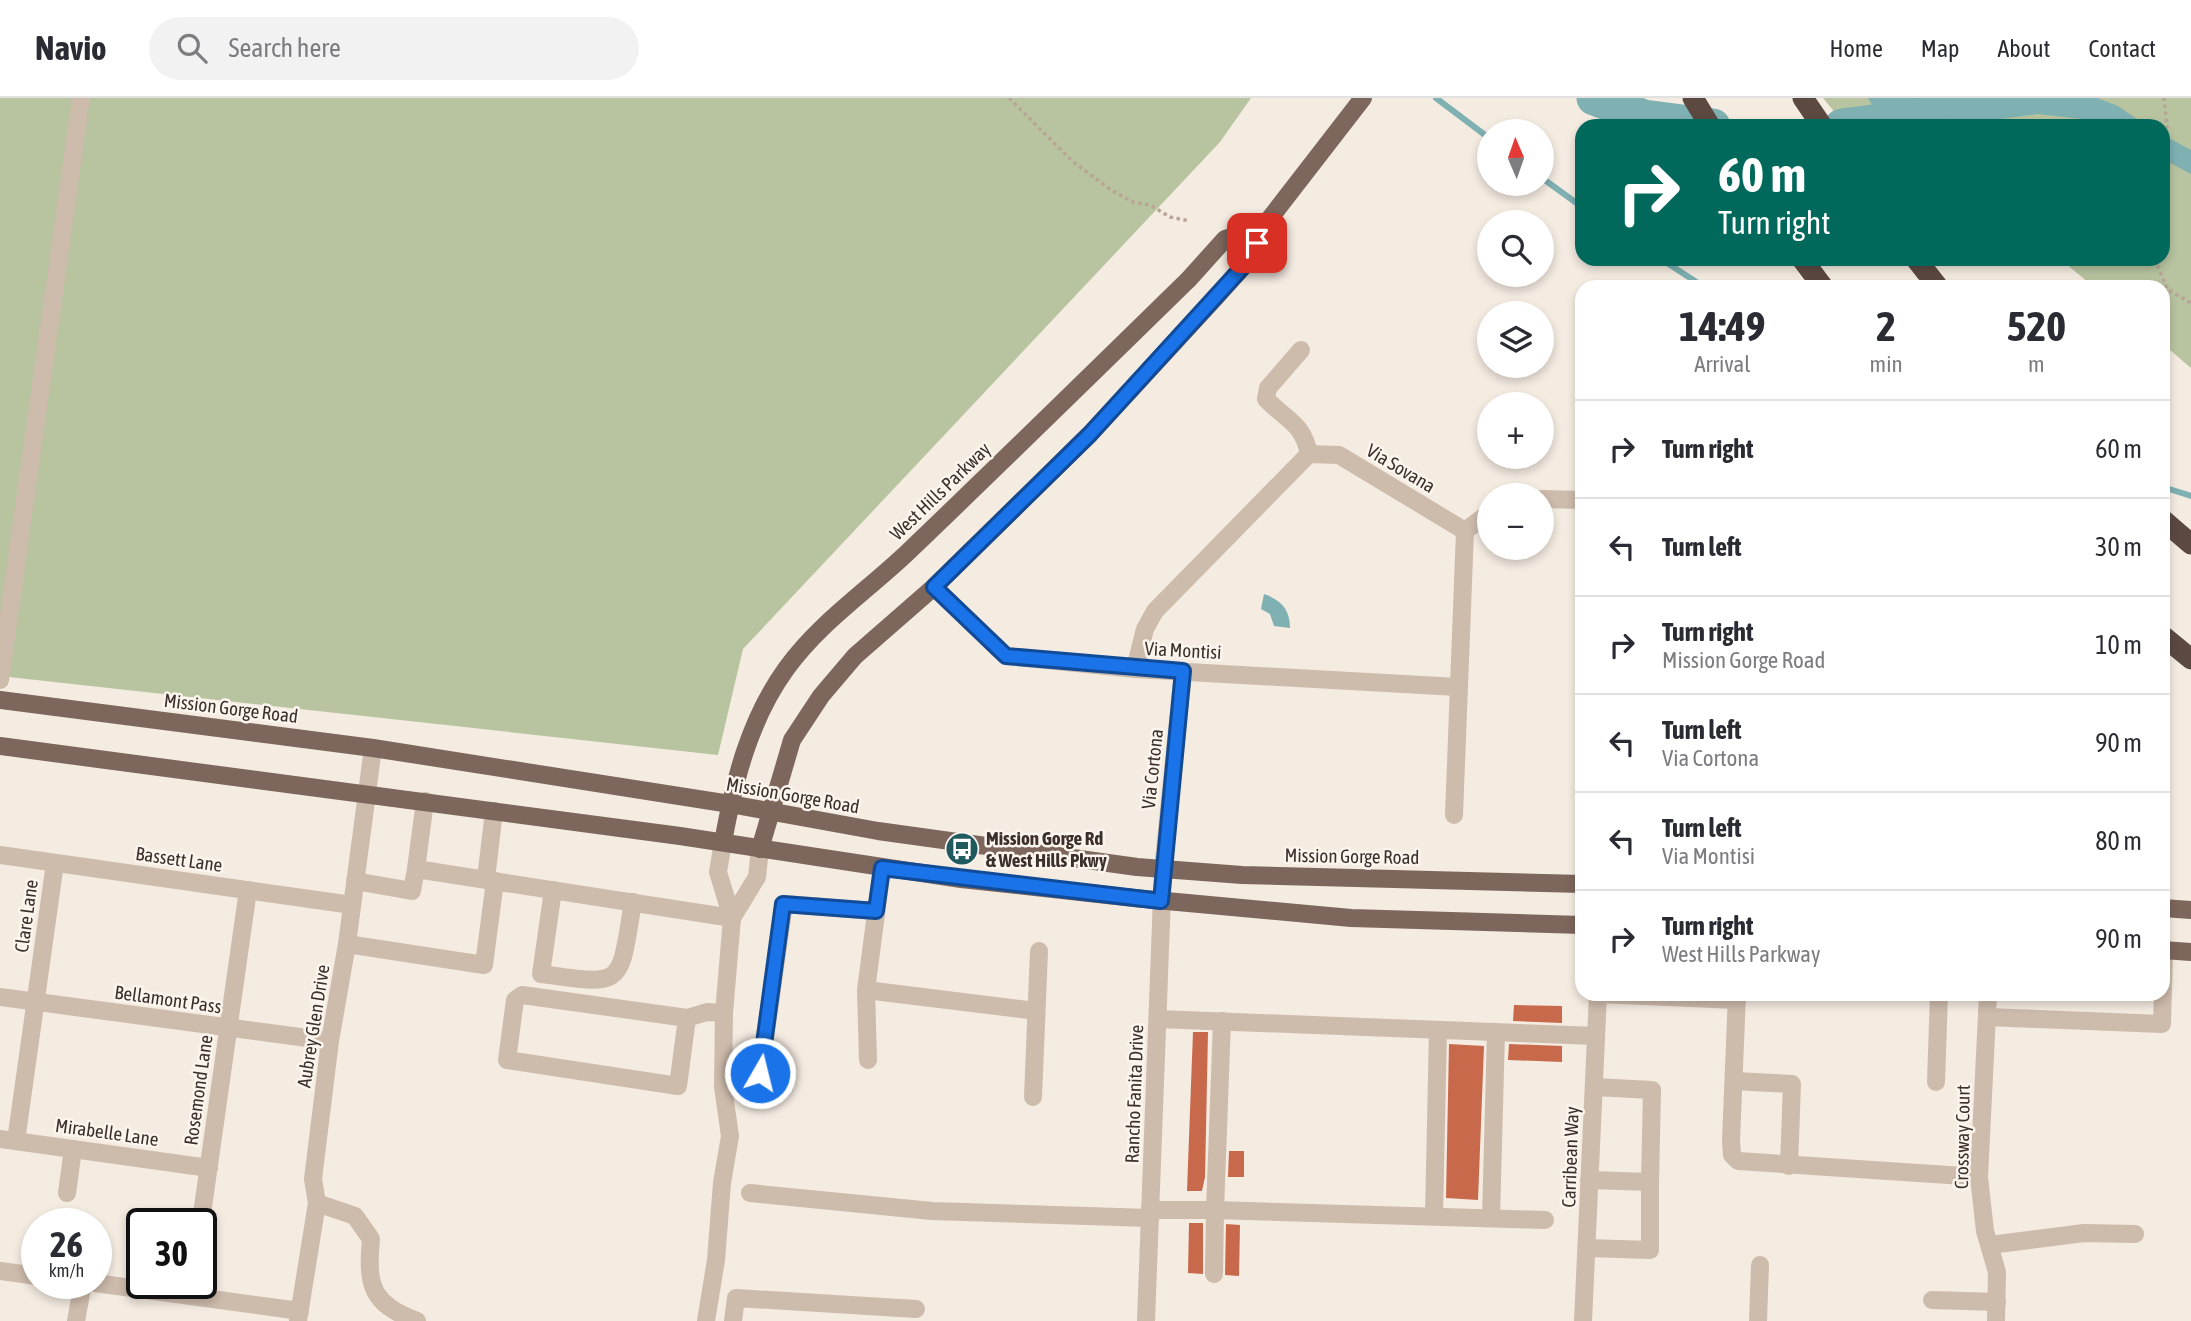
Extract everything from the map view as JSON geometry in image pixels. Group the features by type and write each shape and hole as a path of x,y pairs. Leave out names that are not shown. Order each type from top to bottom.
{"highway":[{"path":"1693,98 1706,119"},
{"path":"1803,98 1817,119"},
{"path":"1922,266 1932,280"},
{"path":"2170,526 2191,544"},
{"path":"2170,642 2191,659"}],"main road":[{"path":"760,849 792,740 821,696 855,656 934,587 1090,434 1216,297 1250,259 1264,226 1304,178 1363,98"},
{"name":"West Hills Parkway","path":"723,842 744,753 758,716 786,670 825,625 943,519 1189,279 1225,239 1264,226"},
{"name":"Mission Gorge Road","path":"0,700 373,748 730,804 878,831 1163,870 1242,875 1575,884"},
{"path":"0,746 723,842 882,868 1161,901 1351,918 1575,925"},
{"path":"2170,908 2191,910"},
{"path":"2170,950 2191,952"}],"street":[{"path":"0,680 80,98"},
{"path":"1135,668 1146,629 1156,611 1308,454 1306,436 1300,428 1266,399 1268,388 1301,350"},
{"name":"Via Sovana","path":"1308,454 1339,455 1465,531"},
{"path":"1554,499 1575,500"},
{"path":"1454,815 1465,531 1477,522"},
{"name":"Via Montisi","path":"934,587 1006,656 1135,668 1457,687"},
{"name":"Via Cortona","path":"1163,870 1183,671"},
{"name":"Aubrey Glen Drive","path":"299,1316 317,1203 313,1179 330,1041 347,944 373,748"},
{"path":"355,881 412,891 425,801"},
{"path":"347,944 484,965 494,811"},
{"path":"706,1321 730,1136 723,1087 724,1013 732,918 718,872 723,842"},
{"path":"732,918 757,877 760,849"},
{"name":"Bassett Lane","path":"0,855 352,905"},
{"name":"Clare Lane","path":"8,1140 35,1002 55,863"},
{"path":"868,1060 866,990 882,868"},
{"path":"416,869 732,918"},
{"name":"Rancho Fanita Drive","path":"1146,1321 1163,870"},
{"name":"Rosemond Lane","path":"203,1208 248,890"},
{"path":"553,890 541,974 598,982 612,977 623,961 633,902"},
{"path":"760,1073 783,904 876,911"},
{"path":"1033,1097 1039,951"},
{"path":"866,990 1036,1011"},
{"path":"687,1018 678,1086 507,1060 515,1000 522,995 687,1018 707,1012 724,1013"},
{"name":"Bellamont Pass","path":"0,997 330,1041"},
{"name":"Carribean Way","path":"1583,1321 1598,1001"},
{"path":"1737,1001 1732,1154 1742,1163 1979,1177"},
{"path":"1936,1082 1939,1001"},
{"name":"Crossway Court","path":"1988,1001 1979,1177 1997,1272 1996,1321"},
{"path":"1987,1017 2162,1024 2163,1001"},
{"path":"1158,1019 1596,1036"},
{"path":"1214,1274 1222,1021"},
{"path":"1434,1216 1438,1030"},
{"path":"1491,1218 1496,1032"},
{"path":"1734,1080 1792,1084 1789,1166"},
{"path":"1587,1248 1650,1250 1652,1090 1594,1087"},
{"name":"Mirabelle Lane","path":"8,1140 209,1168"},
{"path":"67,1193 73,1149"},
{"path":"1590,1180 1650,1182"},
{"path":"750,1193 932,1211 1150,1214 1215,1210 1545,1220"},
{"path":"317,1203 355,1216 371,1239 368,1275 379,1300 400,1315 417,1321"},
{"path":"1990,1245 2084,1233 2136,1234"},
{"path":"1758,1321 1760,1265"},
{"path":"0,1271 21,1274"},
{"path":"112,1286 299,1316"},
{"path":"733,1321 736,1298 916,1309"},
{"path":"76,1321 80,1299"},
{"path":"1932,1300 1997,1302"}],"path":[{"path":"1009,98 1072,161 1111,190 1133,202 1150,205 1170,217 1190,221"},
{"path":"2164,98 2166,119"},
{"path":"2170,291 2191,303"}],"green space":[{"path":"0,98 1251,98 1220,142 743,649 718,755 0,676"},
{"path":"1823,98 2191,98 2191,368 2170,350 2170,280 2086,280 2068,266 2170,266 2170,119 1840,119"}],"water":[{"path":"1868,98 2097,98 2118,106 2137,119 2082,119 2038,114 2001,119 1880,119"},
{"path":"2170,139 2191,150 2191,174 2170,163"},
{"path":"1264,594 1283,606 1290,628 1274,626 1270,614 1261,609"}],"building":[{"path":"1514,1005 1562,1006 1562,1023 1513,1021"},
{"path":"1193,1032 1208,1032 1205,1177 1202,1191 1187,1191"},
{"path":"1449,1044 1484,1046 1478,1200 1446,1198"},
{"path":"1509,1044 1562,1046 1562,1062 1508,1060"},
{"path":"1229,1151 1244,1151 1244,1177 1228,1177"},
{"path":"1189,1223 1203,1223 1203,1274 1188,1273"},
{"path":"1226,1224 1240,1225 1239,1276 1225,1275"}],"waterway":[{"path":"1436,98 1477,129"},
{"path":"1594,98 1644,117 1659,119"},
{"path":"1896,119 1927,115"},
{"path":"1554,187 1575,202"},
{"path":"1672,266 1693,280"},
{"path":"2170,489 2191,496"}],"place":[{"name":"Mission Gorge Rd & West Hills Pkwy","path":"962,849"}],"route":[{"path":"760,1073 783,904 876,911 882,868 1161,901 1183,671 1006,656 959,614 934,587 1090,434 1250,259 1257,243"}]}
